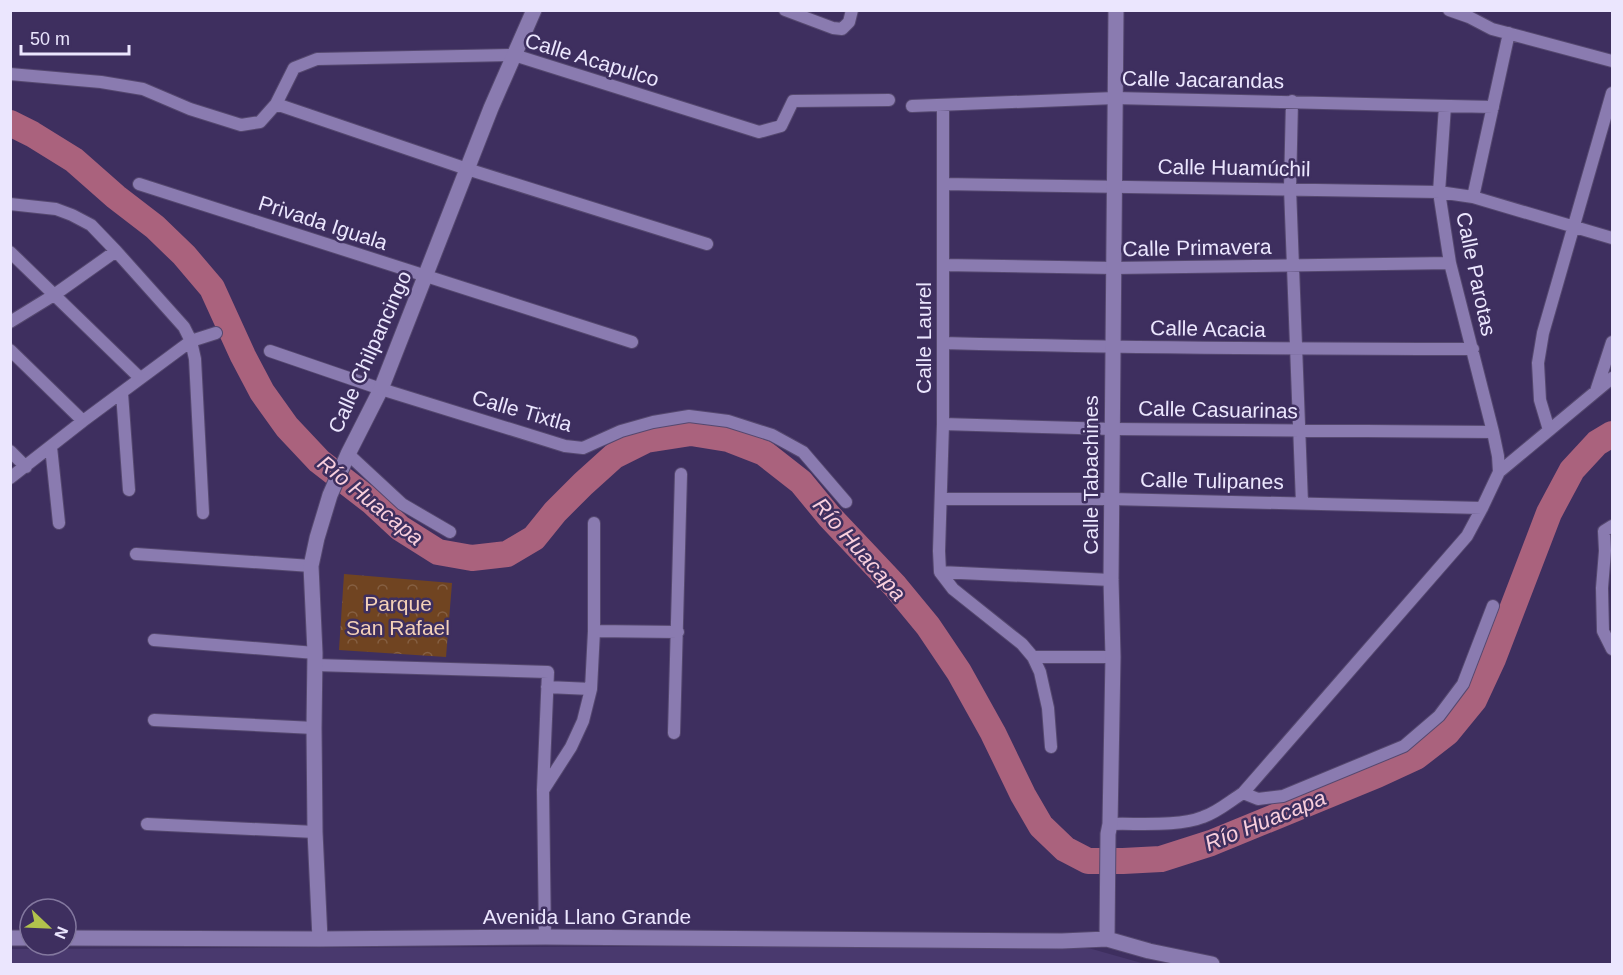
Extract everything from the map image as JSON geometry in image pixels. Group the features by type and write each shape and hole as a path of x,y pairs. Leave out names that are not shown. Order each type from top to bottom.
{"street":[{"name":"Calle Chilpancingo","path":"320,939 315,832 315,659 311,566 316,538 330,495 381,389 467,169 534,10"},
{"path":"785,10 833,28 842,29 849,21 852,10"},
{"name":"Calle Tabachines","path":"1107,939 1113,657 1111,580 1116,10"},
{"path":"1449,10 1470,14 1492,29 1612,62"},
{"name":"Calle Parotas","path":"1499,472 1498,456 1473,349 1450,263 1439,192 1473,197 1509,33"},
{"name":"Calle Acapulco","path":"10,74 101,82 143,89 190,109 241,125 260,122 276,104 294,68 317,59 514,55 759,132 781,126 793,101 889,100"},
{"path":"1549,430 1540,400 1539,363 1543,333 1612,93"},
{"name":"Calle Jacarandas","path":"912,106 1115,98 1493,107"},
{"path":"1292,101 1290,188 1302,503"},
{"path":"276,104 467,169 707,244"},
{"name":"Calle Laurel","path":"940,572 943,424 943,105"},
{"path":"1439,192 1445,106"},
{"name":"Privada Iguala","path":"139,184 632,342"},
{"name":"Calle Huamúchil","path":"943,184 1439,192"},
{"path":"1473,197 1612,238"},
{"path":"10,204 56,209 91,225 184,327 191,340 195,359 203,513"},
{"path":"10,322 54,295 116,251"},
{"path":"10,252 140,378"},
{"name":"Calle Primavera","path":"943,266 1114,268 1450,263"},
{"path":"10,478 191,340 216,333"},
{"path":"1596,392 1612,342"},
{"name":"Calle Acacia","path":"943,343 1113,348 1473,349"},
{"path":"10,350 83,421"},
{"name":"Calle Tixtla","path":"270,351 381,389 565,446 583,448 621,431 653,422 689,416 728,421 772,435 803,453 846,502"},
{"path":"1109,829 1188,822 1217,811 1243,793 1467,536 1499,472 1612,378"},
{"path":"122,393 129,490"},
{"name":"Calle Casuarinas","path":"943,424 1113,429 1492,432"},
{"path":"51,447 59,523"},
{"path":"10,451 26,467"},
{"path":"348,454 402,504 450,532"},
{"path":"674,733 681,474"},
{"name":"Calle Tulipanes","path":"941,499 1112,498 1482,508"},
{"path":"543,790 571,747 583,721 591,689 594,631 594,523"},
{"path":"1608,528 1602,588 1603,631 1612,649"},
{"path":"136,554 311,566"},
{"path":"940,572 1111,580"},
{"path":"940,572 953,589 1022,644 1033,657 1040,672 1048,708 1051,747"},
{"path":"1243,793 1258,799 1283,796 1404,746 1439,716 1463,684 1493,606"},
{"path":"594,631 678,632"},
{"path":"154,640 315,659 548,672 543,790 545,937"},
{"path":"1033,657 1113,657"},
{"path":"547,687 591,689"},
{"path":"154,720 314,728"},
{"path":"147,824 315,832"},
{"name":"Avenida Llano Grande","path":"78,938 545,937 1040,941 1107,939 1149,951 1212,964"}],"shaded area":[{"path":"1059,945 1092,949 1145,964 11,964 10,949 18,949 18,957 78,957 78,949"}],"green space":[{"name":"Parque San Rafael","path":"344,574 452,583 446,657 339,650"}],"waterway":[{"name":"Río Huacapa","path":"10,123 74,160 155,227 184,255 212,288 262,392 287,427 319,461 372,502 400,528 438,552 472,558 507,554 534,538 555,512 614,456 646,440 691,433 728,439 764,453 801,482 928,626 959,672 1041,826 1065,849 1088,861 1161,859 1211,843 1416,757 1447,733 1474,700 1493,659 1549,513 1572,470 1597,443 1612,434"}]}
